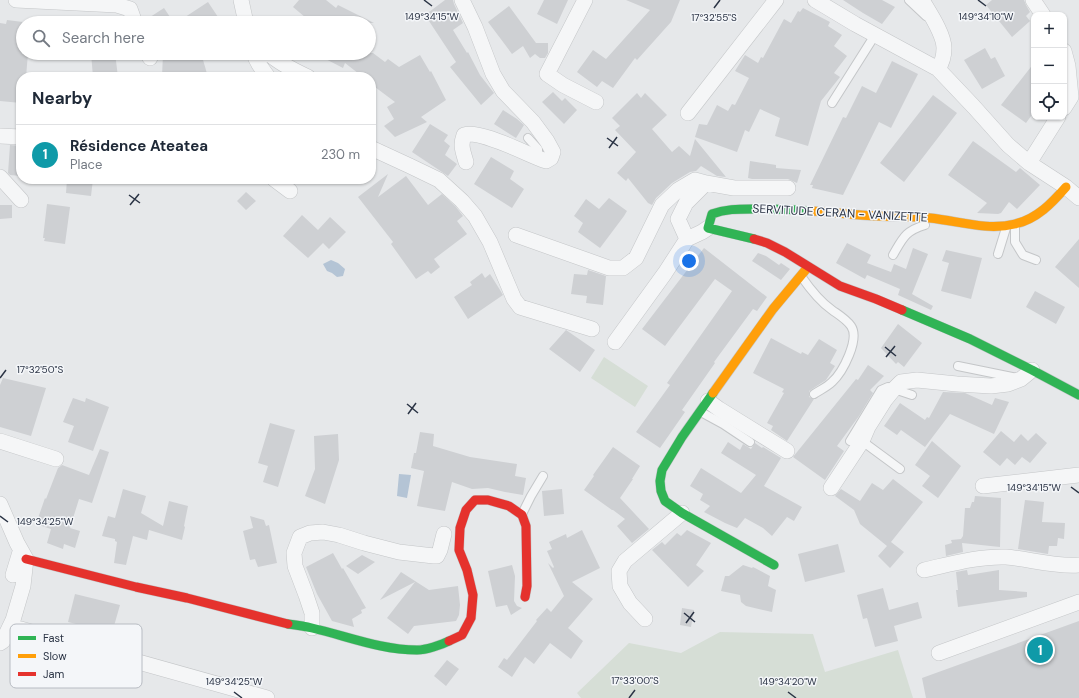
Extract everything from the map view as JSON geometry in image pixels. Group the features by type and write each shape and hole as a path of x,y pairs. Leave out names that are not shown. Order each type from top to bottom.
{"street":[{"path":"16,0 85,2 117,6 135,4 135,16"},
{"path":"241,0 244,16"},
{"path":"462,0 475,27 493,74 503,91 533,122 553,152 551,158 546,160 480,135 469,133 464,135 462,141 462,150 466,162"},
{"path":"585,0 547,74 563,85 596,102"},
{"path":"688,113 776,0"},
{"path":"815,0 832,11 938,69 1008,144 1029,163 1066,187 1079,198"},
{"path":"922,0 941,35 944,48 942,62 938,69"},
{"path":"1033,0 1040,12"},
{"path":"256,60 264,72"},
{"path":"277,60 298,72"},
{"path":"1067,62 1071,100"},
{"path":"1029,163 1056,120"},
{"path":"0,136 16,137"},
{"path":"376,150 439,180 462,201 475,216 486,236 514,299 520,307 592,329"},
{"path":"0,177 21,200"},
{"path":"516,235 609,268 623,268 636,258 662,205 678,190 695,180 734,188 788,188"},
{"path":"687,240 678,219 686,203 706,183"},
{"path":"281,184 290,191"},
{"name":"SERVITUDE CERAN - VANIZETTE","path":"708,228 712,214 722,210 738,209 787,209 877,216 931,218 978,225 1011,225 1035,216 1046,208 1066,187"},
{"path":"615,342 687,240 708,228 767,243 785,252 840,286 876,299 970,339 1026,374 1079,396"},
{"path":"774,565 682,513 665,501 661,491 660,481 662,470 682,436 774,309 808,267"},
{"path":"831,488 856,441 868,427 885,400 901,382 916,380 991,386 1008,384 1026,374"},
{"path":"704,406 719,409 787,451"},
{"path":"0,441 56,459"},
{"path":"983,486 1079,475"},
{"path":"23,554 136,587 187,598 279,622 312,628 388,647 418,650 444,644 462,635 472,618 473,595 467,570 459,550 460,528 466,510 475,500 488,500 509,506 522,514 526,526 527,586 525,597"},
{"path":"0,504 23,554 23,586 11,624"},
{"path":"645,618 630,603 620,586 619,571 625,561 682,513"},
{"path":"312,628 312,613 295,566 294,553 300,537 310,533 323,532 399,552 437,556 444,534"},
{"path":"12,575 23,554"},
{"path":"924,570 983,558 1006,557 1065,566 1079,565"},
{"path":"939,653 1079,602"},
{"path":"0,643 3,641 10,626"},
{"path":"142,663 266,698"}],"lane":[{"path":"909,0 937,26"},
{"path":"832,103 875,35"},
{"path":"528,138 538,148 538,157"},
{"path":"893,255 904,236 914,228 941,219"},
{"path":"998,254 1011,225"},
{"path":"1011,225 1015,242 1023,255 1036,260"},
{"path":"801,275 809,288 819,299 844,318 852,328 854,337 851,350 843,368 833,382 814,394"},
{"path":"958,366 1026,374"},
{"path":"894,389 912,395"},
{"path":"704,406 723,424 750,442"},
{"path":"856,441 900,469"},
{"path":"522,514 543,476"}],"shaded area":[{"path":"604,357 648,386 635,407 591,378"},
{"path":"720,632 813,634 825,672 898,650 913,698 581,698 577,693 629,643 681,653"}],"water":[{"path":"331,260 338,263 345,269 343,276 337,277 327,271 323,264"},
{"path":"399,474 411,475 407,498 397,496"}],"building":[{"path":"299,0 326,0 336,8 338,5 360,16 304,16 293,7"},
{"path":"445,0 453,0 463,23 453,30 467,53 468,52 480,75 494,93 481,105 450,67 456,62 425,15"},
{"path":"544,0 568,0 557,24 537,14"},
{"path":"626,0 680,0 671,22 637,60 635,58 613,88 602,81 597,87 577,72 593,50 606,59 650,10"},
{"path":"843,0 882,0 895,7 882,24"},
{"path":"992,0 1024,0 1030,12 1026,16 1030,21 1012,37 986,5"},
{"path":"208,2 217,16 187,16"},
{"path":"509,6 536,43 548,43 548,53 545,58 540,58 535,54 530,58 523,46 512,54 488,22"},
{"path":"164,8 169,16 152,16"},
{"path":"803,8 830,22 828,26 842,35 834,46 847,56 834,73 840,77 821,101 808,146 775,136 780,118 760,109 749,132 745,130 737,152 695,137 699,124 707,125 717,105 728,111 732,104 735,105 749,78 735,71 745,55 758,63 761,57 763,58 784,19 791,23 798,11 800,12"},
{"path":"7,20 16,21 16,60 27,60 26,72 16,72 16,103 0,101 0,23 6,24"},
{"path":"985,48 991,59 995,57 1005,76 982,89 964,60"},
{"path":"376,55 385,62 388,59 399,67 420,55 430,72 431,71 446,100 421,117 427,122 395,137 384,126 394,119 387,107 395,102 376,88 376,72 357,72 345,63 343,68 328,60 376,60"},
{"path":"92,60 116,60 117,72 93,72"},
{"path":"163,60 203,60 207,72 162,72"},
{"path":"892,61 918,74 891,128 879,122 843,195 812,188 813,185 810,185 843,117 846,118 862,86 876,93"},
{"path":"1031,67 1031,116 1026,123 1001,105"},
{"path":"553,92 562,101 565,98 577,110 564,124 542,102"},
{"path":"637,93 641,98 645,93 667,115 652,129 672,152 679,146 690,156 695,139 726,177 717,176 701,166 696,171 690,172 672,183 656,198 652,205 648,203 628,178 626,181 617,173 636,152 615,130 620,126 612,118"},
{"path":"933,95 957,113 904,182 880,163"},
{"path":"503,110 524,125 516,138 494,124"},
{"path":"430,124 448,135 444,141 450,146 445,155 457,164 448,176 412,152"},
{"path":"973,141 1016,172 1020,168 1040,185 1017,209 1009,202 1001,213 977,213 987,203 948,175"},
{"path":"10,145 16,146 16,176 10,175 8,173"},
{"path":"491,157 514,171 510,179 524,189 512,208 474,184"},
{"path":"750,161 776,165 776,168 801,170 797,183 788,179 748,178"},
{"path":"388,174 378,197 406,176 428,205 442,194 463,216 457,221 467,234 434,259 440,267 431,274 428,271 416,279 391,244 393,242 358,197"},
{"path":"67,184 92,184 91,196 66,193"},
{"path":"246,192 256,201 246,210 237,201"},
{"path":"609,198 627,211 600,248 578,232 583,223 574,216 586,199 599,209"},
{"path":"47,204 70,207 65,244 44,241 45,238 43,238"},
{"path":"0,205 12,205 12,218 0,219"},
{"path":"302,215 318,230 330,217 346,232 329,249 323,243 308,258 283,236"},
{"path":"1079,239 1079,288 1055,267"},
{"path":"847,243 871,255 867,263 891,272 894,264 906,269 913,248 928,254 912,294 933,306 931,310 898,295 900,289 867,275 865,279 836,263"},
{"path":"704,248 767,297 757,311 753,309 714,362 715,363 682,410 685,412 660,448 636,432 670,385 667,383 732,291 715,279 665,346 642,329"},
{"path":"946,250 982,258 971,299 941,291 949,263 942,261"},
{"path":"758,253 766,256 779,265 781,263 790,269 781,280 752,261"},
{"path":"588,270 606,276 603,305 586,303 587,296 571,294 574,274 587,275"},
{"path":"482,273 485,278 490,274 503,295 468,319 454,297 472,285 470,282"},
{"path":"1035,291 1065,307 1056,324 1026,307"},
{"path":"898,324 922,343 904,367 898,362 896,364 881,348"},
{"path":"566,330 595,350 580,372 549,349"},
{"path":"771,338 801,354 802,352 808,355 819,339 837,350 830,363 835,366 826,380 809,391 809,397 814,399 787,441 771,430 773,426 767,423 784,393 782,392 784,389 753,373"},
{"path":"868,365 884,376 870,390 873,393 859,416 837,446 844,451 825,480 793,457 856,379 858,380"},
{"path":"3,378 46,388 31,436 0,427 0,385"},
{"path":"943,392 965,393 992,405 995,398 1009,402 994,434 950,414 925,447 901,430 897,435 884,426 900,403 925,420 927,417 929,418"},
{"path":"73,398 85,402 86,398 109,407 93,451 68,442 74,426 63,422"},
{"path":"270,423 295,430 278,487 263,482 268,466 258,463"},
{"path":"1001,431 1014,442 1021,434 1028,441 1036,433 1047,443 1030,463 1022,457 1015,465 1007,458 1000,466 983,452"},
{"path":"420,432 434,434 433,446 470,457 517,464 515,476 526,478 523,495 488,488 472,489 452,482 445,511 417,506 424,471 411,468 414,453 416,453"},
{"path":"338,434 339,460 325,504 305,496 315,469 314,436"},
{"path":"932,441 961,466 938,498 922,486 930,476 915,465"},
{"path":"728,442 740,450 743,444 751,449 755,443 781,458 764,486 802,507 794,521 787,517 772,536 763,528 745,518 737,528 704,512 710,506 700,500 703,494 690,486 701,468 741,493 756,475 721,453"},
{"path":"613,447 640,466 620,498 649,529 632,543 617,526 625,519 584,490"},
{"path":"100,449 109,452 92,503 79,499 70,528 80,531 75,548 64,544 63,549 47,543 51,529 36,524 58,468 62,465 89,475"},
{"path":"893,479 923,502 891,542 904,552 890,568 878,556 887,546 860,524 854,510 835,496 841,489 860,501 872,483 883,490"},
{"path":"123,489 146,496 141,513 163,526 169,501 188,506 182,540 149,530 147,540 133,536 126,565 114,563 117,542 115,539 102,536 108,516 115,518"},
{"path":"562,489 564,514 544,516 542,491"},
{"path":"975,496 1001,498 1000,547 962,543 963,552 946,556 945,545 952,543 951,540 961,539 963,536 965,508 970,508 972,502 974,502"},
{"path":"1025,500 1044,502 1042,522 1065,523 1064,539 1058,538 1057,546 1049,546 1048,554 1018,549"},
{"path":"250,516 264,520 266,526 269,525 277,563 258,567 255,559 250,560 243,531 253,528"},
{"path":"582,530 600,568 572,582 593,599 568,628 583,641 571,659 550,643 534,664 525,657 512,677 498,667 504,658 507,660 537,621 536,620 547,608 551,612 564,596 548,563 553,568 554,567 547,551 552,549 549,542 566,534 567,538"},
{"path":"687,530 711,543 696,565 704,571 688,587 652,550 662,542 665,545 677,533 681,536"},
{"path":"838,544 845,572 805,582 798,554"},
{"path":"333,553 366,608 361,610 362,613 352,619 354,627 332,621 317,594 306,567"},
{"path":"362,555 375,562 358,574 346,566"},
{"path":"512,565 515,576 514,601 517,606 522,608 511,615 507,605 496,607 488,571"},
{"path":"743,565 753,567 770,576 768,586 776,590 772,612 746,606 741,602 740,595 721,591 725,576 729,576"},
{"path":"967,570 968,575 999,570 999,590 1027,592 1027,597 958,607 956,572"},
{"path":"401,572 429,590 458,586 460,605 459,615 456,621 414,626 408,634 387,618 415,582 380,600"},
{"path":"883,588 889,610 918,602 922,618 894,626 898,641 875,647 867,618 863,619 857,595"},
{"path":"75,594 120,605 115,624 76,624 68,622"},
{"path":"682,608 694,610 691,627 680,625"},
{"path":"1079,621 1079,698 926,698 922,678"},
{"path":"447,660 459,669 446,686 434,676"}],"traffic: fast":[{"path":"754,239 708,228 712,214 727,210 742,209 809,211"},
{"path":"902,310 970,339 1079,395"},
{"path":"713,393 682,437 662,470 660,481 661,491 665,501 682,513 774,565"},
{"path":"288,624 312,628 390,648 417,650 438,646 449,641"}],"traffic: slow":[{"path":"809,211 870,216 924,217 973,225 1004,226 1023,222 1044,210 1066,187"},
{"path":"713,393 773,309 808,267"}],"traffic: jam":[{"path":"754,239 767,243 785,252 840,286 902,310"},
{"path":"449,641 462,635 471,618 473,595 467,570 459,550 460,528 466,510 475,500 488,500 509,506 522,515 526,526 527,586 525,597"},
{"path":"26,559 288,624"}],"place":[{"name":"Résidence Ateatea","path":"1040,650"}]}
